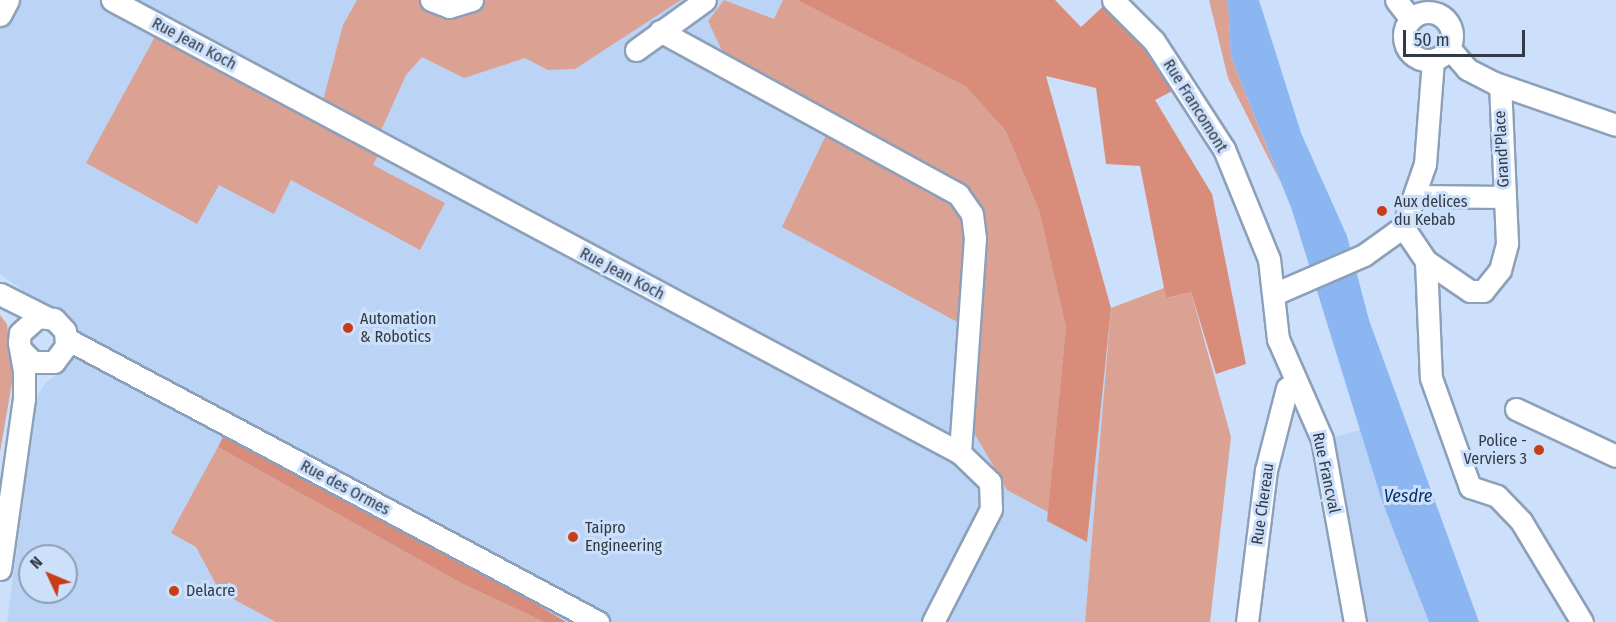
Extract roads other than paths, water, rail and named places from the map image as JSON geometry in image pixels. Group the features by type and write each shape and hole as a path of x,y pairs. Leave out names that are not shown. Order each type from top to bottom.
{"street":[{"path":"0,15 8,0"},
{"name":"Rue Jean Koch","path":"112,0 960,453 990,482 991,509 933,622"},
{"path":"431,0 449,7 472,0"},
{"path":"636,50 705,0"},
{"name":"Rue Francomont","path":"1113,0 1154,41 1224,149 1281,289"},
{"path":"1396,0 1411,19"},
{"name":"Grand'Place","path":"1281,289 1364,255 1402,227 1416,196 1425,164 1441,54 1452,30 1438,6 1411,19 1404,33 1406,48 1417,58 1441,54 1500,85 1616,125"},
{"path":"660,31 958,194 972,214 975,238 960,453"},
{"name":"Grand'Place","path":"1416,196 1505,197 1500,85"},
{"path":"1402,227 1426,261 1470,291 1483,291 1500,270 1507,243 1505,197"},
{"path":"1426,261 1431,378 1470,487 1497,496 1521,521 1582,622"},
{"name":"Rue Francval","path":"1281,289 1278,339 1322,439 1355,622"},
{"path":"0,294 61,324 67,339 24,399"},
{"path":"0,302 33,362 51,363 92,354"},
{"path":"0,569 24,399 21,342 30,321 46,317"},
{"name":"Rue des Ormes","path":"67,339 598,622"},
{"name":"Rue Chereau","path":"1247,622 1266,470 1287,388"},
{"path":"1516,409 1616,456"}],"water":[{"name":"Vesdre","path":"1228,0 1259,0 1301,133 1347,236 1369,320 1479,622 1429,622 1382,501 1292,210 1231,57"}],"place":[{"name":"Aux delices du Kebab","path":"1382,211"},
{"name":"Automation & Robotics","path":"348,328"},
{"name":"Police - Verviers 3","path":"1539,450"},
{"name":"Taipro Engineering","path":"573,537"},
{"name":"Delacre","path":"174,591"}]}
